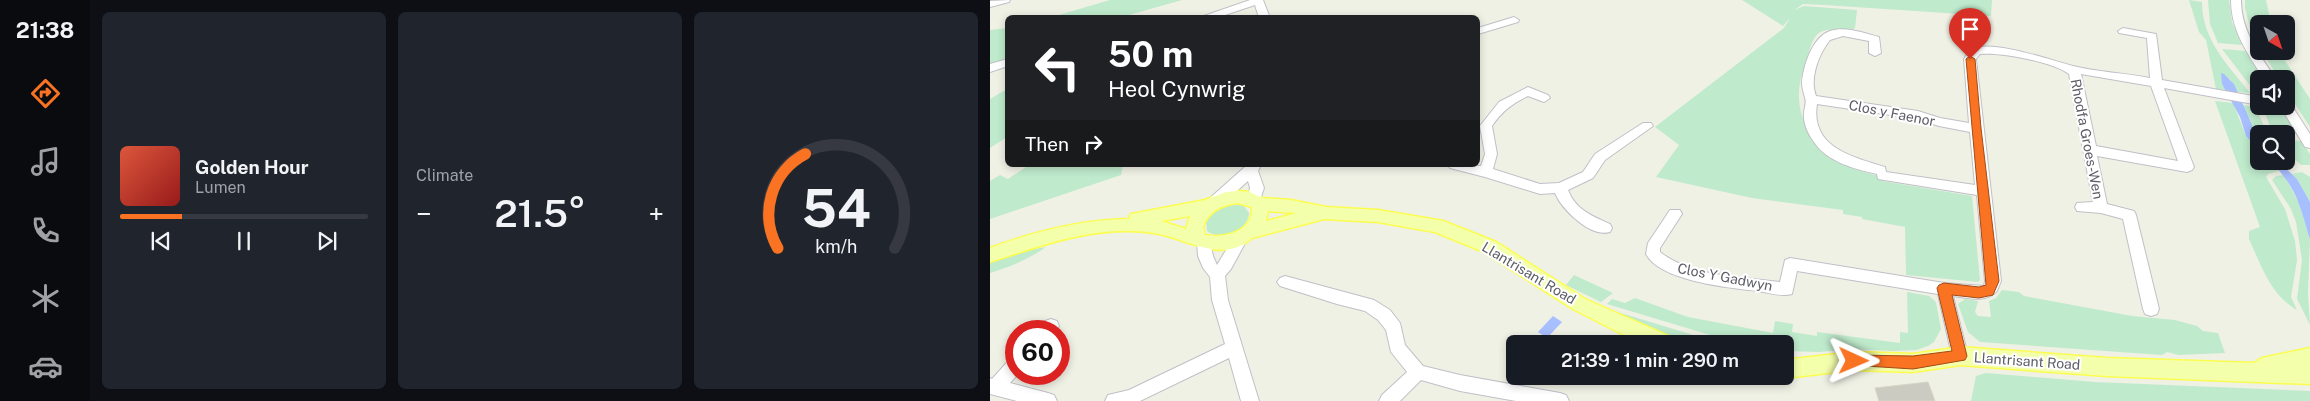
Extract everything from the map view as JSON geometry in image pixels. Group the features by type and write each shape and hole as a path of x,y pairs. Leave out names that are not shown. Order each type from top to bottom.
{"main road":[{"name":"Llantrisant Road","path":"990,255 1034,239 1212,204 1236,196 1257,202 1326,213 1378,216 1437,226 1490,247 1579,304 1645,335"},
{"path":"1245,234 1259,218 1261,211 1257,202"},
{"path":"1201,240 1194,232 1195,224 1199,216 1212,204"},
{"name":"Llantrisant Road","path":"1084,228 1152,226 1215,245 1225,243 1245,234 1326,213"},
{"name":"Llantrisant Road","path":"1794,368 1854,361 1913,363 1960,356 2107,367 2310,375"},
{"name":"Llantrisant Road","path":"2240,371 2310,357"}],"street":[{"path":"990,4 1005,0"},
{"path":"1212,15 1258,0 1264,15"},
{"path":"2236,0 2236,11 2241,29 2265,70"},
{"path":"1480,30 1514,20"},
{"path":"2090,150 2187,168 2156,84 2152,36 2123,31"},
{"path":"1875,53 1875,38 1843,33 1831,34 1823,40 1810,72 1807,89 1810,98 1809,118 1812,128 1826,147 1850,162 1882,173 1984,191"},
{"path":"1960,356 1944,288 1979,293 1988,291 1992,287 1993,281 1970,59 1978,51 2000,52 2059,65 2072,70 2089,70 2156,84 2250,100"},
{"path":"990,68 1005,63"},
{"name":"Rhodfa Groes-Wen","path":"2072,70 2101,208"},
{"path":"1486,172 1491,154 1486,126 1503,105 1528,88 1544,98"},
{"name":"Clos y Faenor","path":"1810,98 1918,115 1939,122 1976,128"},
{"path":"2292,115 2310,144"},
{"path":"1464,167 1540,189 1560,188 1577,182 1588,174 1593,156 1647,126"},
{"path":"1212,204 1252,168 1257,188 1257,202"},
{"path":"1560,188 1566,205 1574,212 1605,228"},
{"name":"Rhodfa Groes-Wen","path":"2082,207 2101,208 2129,215 2151,310"},
{"name":"Clos Y Gadwyn","path":"1675,214 1653,247 1653,254 1665,265 1684,271 1787,289 1790,264 1944,288"},
{"path":"1216,274 1226,265 1245,234"},
{"path":"1201,240 1209,268 1216,274 1220,300 1250,401"},
{"path":"1285,282 1336,298 1369,305 1384,315 1394,328 1398,347 1405,359 1418,372 1460,383 1560,401"},
{"path":"1114,401 1131,396 1233,348"},
{"path":"1388,401 1418,372"},
{"path":"993,386 1005,375"},
{"path":"993,386 1048,401"}],"green space":[{"path":"1110,0 1182,0 1129,15 1059,15"},
{"path":"1742,0 1992,0 1991,16 1803,4 1794,10 1804,6 1857,10 1855,28 1846,31 1825,30 1820,32 1811,46 1799,87 1800,106 1805,124 1815,139 1828,152 1844,163 1882,177 1882,181 1972,196 1980,280 1978,282 1906,275 1905,227 1843,214 1843,210 1752,198 1656,177 1679,145 1655,127 1784,28 1790,18 1783,26"},
{"path":"2189,0 2202,2 2203,16 2211,40 2225,62 2250,93 2237,92 2230,79 2222,84 2226,90 2216,89 2206,40 2199,32"},
{"path":"2208,0 2229,0 2232,22 2242,45 2218,43 2210,24"},
{"path":"2245,0 2266,0 2269,15 2250,15 2250,28"},
{"path":"1005,28 1005,63 990,68 990,30"},
{"path":"2222,49 2246,51 2250,60 2258,70 2250,70 2250,85"},
{"path":"2267,60 2285,60 2291,70 2274,70"},
{"path":"2295,76 2310,99 2310,127 2295,104"},
{"path":"1005,90 1005,138 990,148 990,99"},
{"path":"2215,101 2233,103 2246,136 2250,140 2250,170 2279,171 2268,174 2266,177 2285,209 2295,241 2297,260 2291,297 2297,310 2280,297 2268,279 2249,239 2249,231 2260,227"},
{"path":"2243,105 2250,106 2250,115 2259,115 2263,125 2252,125"},
{"path":"2266,115 2286,115 2292,125 2270,125"},
{"path":"2295,141 2301,141 2310,154 2310,165 2301,165 2295,159"},
{"path":"1026,167 1123,167 1121,175 990,219 990,181 1000,175 1008,179"},
{"path":"2302,172 2310,177 2310,202 2297,179 2292,174"},
{"path":"2284,175 2299,203 2310,239 2308,293 2310,325 2297,299 2302,260 2296,222 2291,209 2272,180 2276,176"},
{"path":"1229,206 1244,206 1249,213 1244,225 1239,230 1226,235 1213,234 1207,231 1206,222 1216,211"},
{"path":"1046,247 1019,262 990,273 990,261 1018,252"},
{"path":"1574,275 1613,293 1601,302 1566,285"},
{"path":"2002,290 2019,292 2024,296 2132,316 2175,320 2197,326 2203,331 2218,333 2225,353 2179,355 2167,352 2162,355 1980,342 1968,332 1958,304 1965,299 1978,301 1975,312 1978,316 1991,317 1989,301 1996,298"},
{"path":"1907,292 1929,296 1936,302 1941,329 1934,342 1916,350 1893,351 1853,349 1819,352 1794,351 1794,335 1710,335 1607,304 1612,299 1625,303 1635,298 1688,317 1773,333 1775,321 1793,324 1792,332 1817,336 1817,332 1900,343 1900,332 1908,333"},
{"path":"1614,311 1693,335 1663,335"},
{"path":"1986,373 2095,382 2310,391 2310,401 1971,401 1976,376"}],"water":[{"path":"2221,73 2234,84 2252,125 2250,125 2250,140 2246,136 2240,117 2222,84"},
{"path":"2288,170 2297,179 2310,202 2310,239 2300,206 2292,188 2279,171"},
{"path":"1553,316 1562,322 1550,335 1542,335 1538,332"}],"building":[{"path":"1928,382 1935,401 1879,401 1875,388"}],"route":[{"path":"1854,361 1913,363 1960,356 1944,288 1979,293 1988,291 1992,287 1993,281 1970,59"}]}
